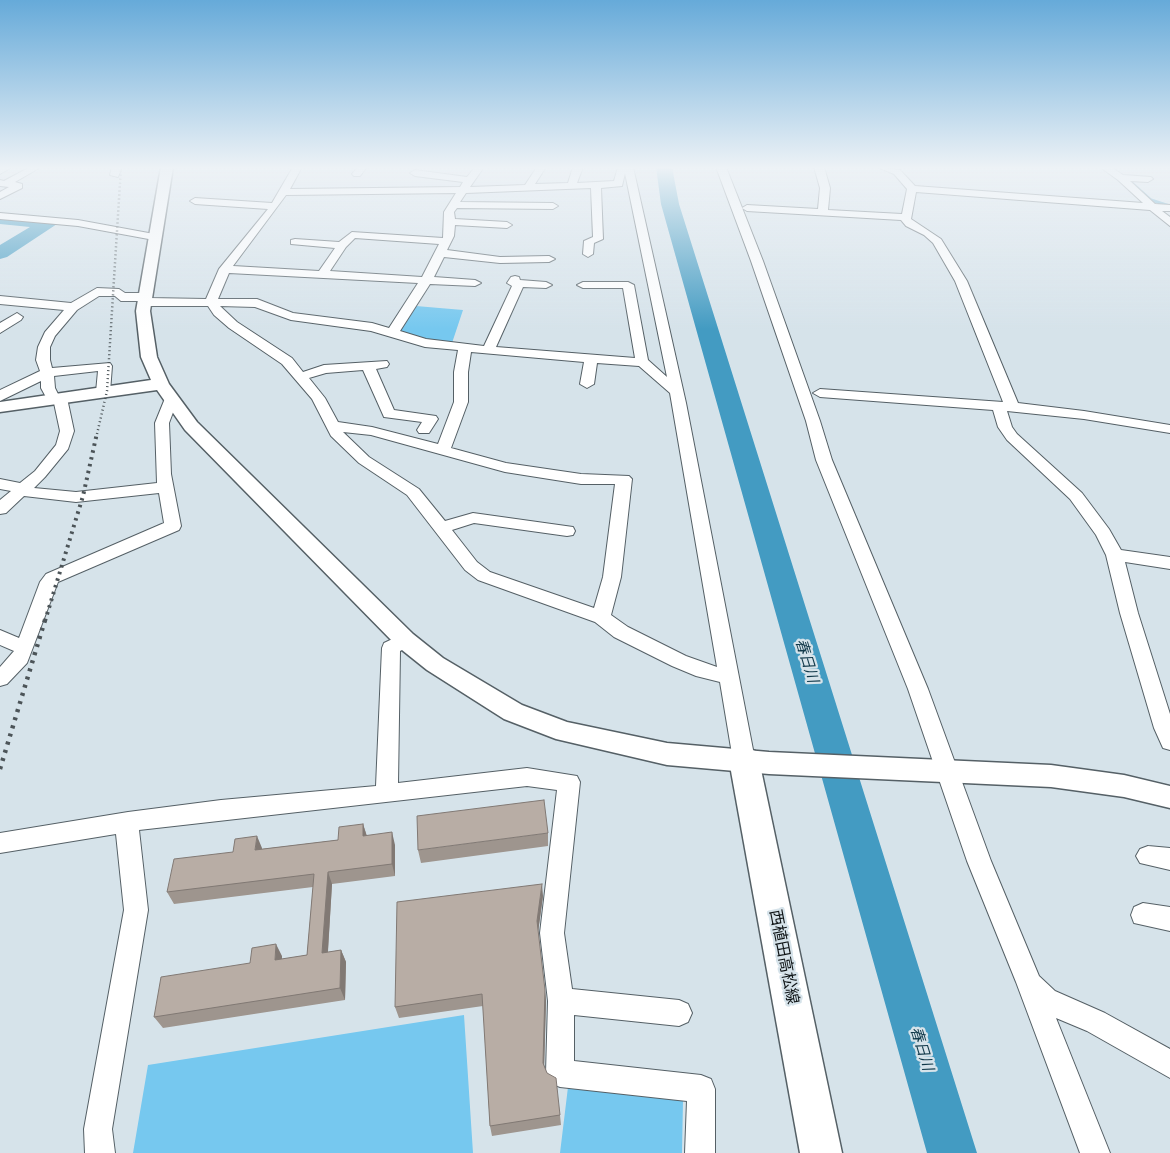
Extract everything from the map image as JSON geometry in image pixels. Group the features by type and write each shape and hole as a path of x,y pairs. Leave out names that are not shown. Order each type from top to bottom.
{"main road":[{"name":"西植田高松線","path":"757,762 821,1153"}],"street":[{"path":"6,221 78,224 154,237"},
{"path":"157,221 144,300 145,337 149,357 166,391 191,426 405,640 471,687 513,712 565,732 667,754 757,762 1084,780 1170,797"},
{"path":"211,301 225,269 263,221"},
{"path":"588,254 589,241 598,239 597,221"},
{"path":"639,221 676,391 729,677 757,762"},
{"path":"747,221 813,421 824,460 918,689 942,771 1030,982 1095,1153"},
{"path":"908,221 910,224 928,233 938,241 961,281 1006,407 1005,427 1012,437 1076,496 1103,533 1115,555 1129,613 1170,742"},
{"path":"392,334 440,254 449,236 450,222 506,225"},
{"path":"322,274 342,245 352,235 446,241"},
{"path":"295,242 342,245"},
{"path":"440,254 524,261 549,259"},
{"path":"524,261 513,283 546,285"},
{"path":"225,269 427,278 475,283"},
{"path":"488,351 519,284"},
{"path":"583,285 628,285 642,362"},
{"path":"0,509 45,469 64,446 67,431 57,398 48,388 47,373 43,360 44,347 49,335 74,307 96,292 119,293 122,297 144,300 257,302 280,313 306,320 358,325 425,344 488,351 642,362 676,391"},
{"path":"211,301 218,312 232,325 286,361 318,398 336,433 364,460 413,492 471,566 484,576 601,617 621,632 679,661 703,672 729,677"},
{"path":"2,302 74,307"},
{"path":"0,329 17,317"},
{"path":"443,450 461,402 461,372 465,348"},
{"path":"587,384 591,359"},
{"path":"300,377 324,369 375,365 383,399 389,414 431,419 424,430"},
{"path":"0,397 12,388 47,373 105,366 103,392"},
{"path":"796,374 810,380 820,393 819,418 813,421"},
{"path":"0,407 103,392 166,391"},
{"path":"0,679 20,658 52,578 173,526 166,487 162,423 166,391"},
{"path":"820,393 1006,407 1084,415 1170,428"},
{"path":"332,426 372,431 505,467 581,479 624,479 616,531 612,577 601,617"},
{"path":"0,484 22,490 76,497 166,487"},
{"path":"442,528 473,518 567,531"},
{"path":"1115,555 1170,563"},
{"path":"0,637 25,648"},
{"path":"387,794 391,648 405,640"},
{"path":"0,843 18,842 128,822 221,810 387,794 527,777 568,782 552,933 561,1001 560,1073 701,1089 700,1153"},
{"path":"100,1153 98,1129 120,993 136,910 127,840 128,822"},
{"path":"1143,915 1170,919"},
{"path":"1030,982 1046,1000 1096,1022 1170,1064"},
{"path":"561,1001 679,1013"}],"shaded area":[{"path":"416,306 463,310 452,343 430,342 400,332"},
{"path":"464,1015 473,1153 133,1153 148,1065"},
{"path":"568,1087 683,1100 682,1153 560,1153"}],"building":[{"path":"544,800 548,833 418,850 417,816"},
{"path":"363,824 363,836 392,832 392,864 328,872 322,953 341,950 340,988 154,1017 161,977 250,963 252,948 276,944 275,960 307,955 314,874 167,892 174,859 233,852 235,839 257,836 255,850 338,840 339,827"},
{"path":"542,884 537,921 545,990 543,1063 547,1073 556,1078 560,1115 490,1126 482,994 395,1007 397,902"}],"waterway":[{"path":"0,253 48,224 17,221"},
{"name":"春日川","path":"675,221 952,1153"}],"railway":[{"path":"97,434 107,391 118,221"},
{"path":"45,621 83,496 97,433"},
{"path":"0,769 45,620"}]}
